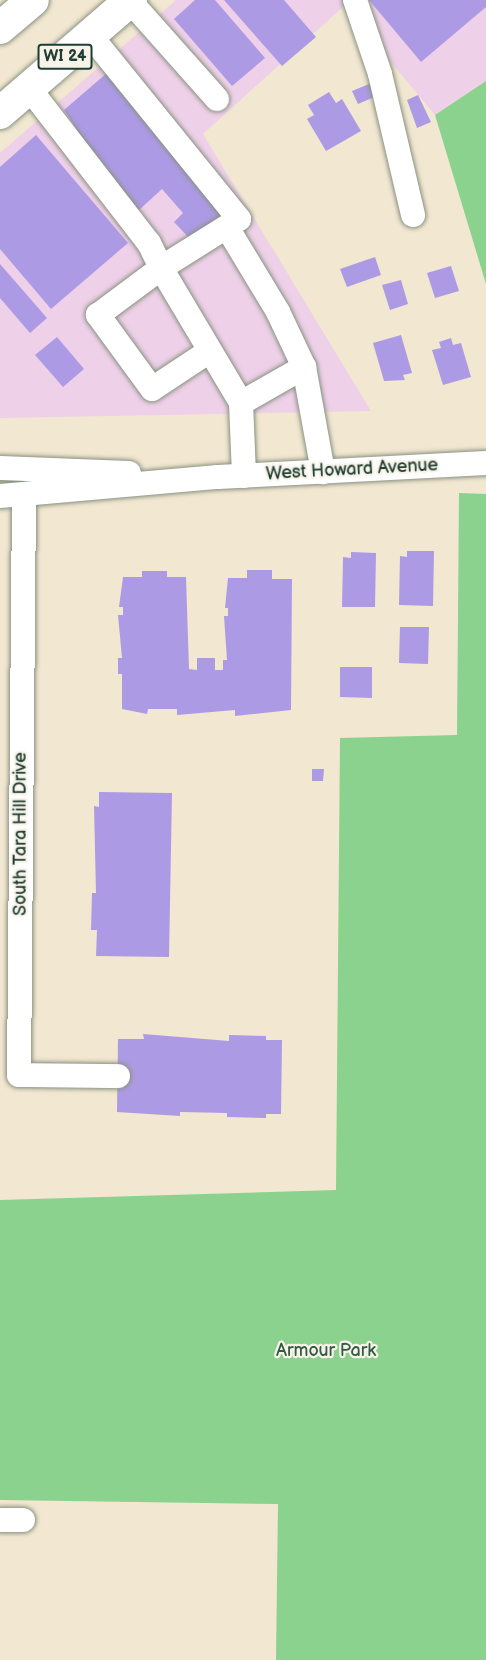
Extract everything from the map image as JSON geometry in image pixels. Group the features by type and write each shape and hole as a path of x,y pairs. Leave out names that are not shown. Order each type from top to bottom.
{"main road":[{"path":"1,26 33,0"},
{"name":"WI 24","path":"0,113 130,0"}],"street":[{"path":"130,0 217,99"},
{"path":"355,0 380,75 413,215"},
{"path":"90,35 217,188 239,219 228,229 161,268 98,315 152,388 208,352"},
{"path":"29,88 149,243 208,352 241,403 244,476"},
{"path":"228,229 278,312 304,367 323,472"},
{"path":"241,403 304,367"},
{"name":"West Howard Avenue","path":"12,495 218,477 486,463"},
{"name":"West Howard Avenue","path":"0,468 218,477"},
{"name":"South Tara Hill Drive","path":"12,495 19,1075 117,1076"}],"shaded area":[{"path":"176,0 486,0 486,81 435,115 344,6 203,134 371,411 0,418 0,153"}],"green space":[{"path":"486,81 486,284 435,115"},
{"name":"Armour Park","path":"459,493 486,494 486,1660 276,1660 278,1504 0,1500 0,1200 336,1190 340,738 457,735"}],"building":[{"path":"195,0 215,0 265,58 232,86 174,19"},
{"path":"224,0 284,0 316,37 282,66"},
{"path":"369,0 486,0 486,7 421,62"},
{"path":"108,72 230,209 193,242 174,222 183,213 162,189 138,211 110,180 64,110"},
{"path":"374,82 379,95 358,104 352,91"},
{"path":"329,92 336,103 342,99 361,131 326,151 307,119 314,115 308,105"},
{"path":"418,95 431,122 417,128 407,100"},
{"path":"36,135 128,243 51,309 0,249 0,167"},
{"path":"375,257 381,275 347,287 340,269"},
{"path":"0,264 47,318 30,333 0,298"},
{"path":"451,266 459,291 435,298 427,273"},
{"path":"401,280 408,304 390,310 382,285"},
{"path":"401,335 412,373 403,375 405,380 384,381 373,343"},
{"path":"57,337 84,369 63,387 35,355"},
{"path":"451,338 453,345 461,343 471,377 443,385 432,350 441,348 439,342"},
{"path":"407,551 434,551 433,606 399,605 400,556 407,557"},
{"path":"351,552 376,553 375,607 342,607 343,557 351,558"},
{"path":"247,570 272,570 272,579 292,579 291,710 235,716 235,710 177,715 177,709 148,709 147,714 122,709 122,674 118,674 118,658 122,658 118,615 123,615 123,607 119,607 123,577 142,577 142,571 167,571 167,577 186,577 189,669 197,670 197,658 215,658 215,670 223,670 223,660 227,660 224,616 228,616 228,608 225,608 228,578 247,578"},
{"path":"400,627 429,627 428,664 399,663"},
{"path":"340,667 372,667 372,698 340,697"},
{"path":"312,769 324,769 323,781 312,781"},
{"path":"99,792 172,793 169,957 96,956 97,930 91,930 92,893 96,893 94,806 99,807"},
{"path":"143,1034 229,1041 229,1035 266,1036 266,1040 282,1040 281,1114 266,1114 266,1118 227,1117 227,1113 180,1112 180,1116 117,1112 118,1039 144,1039"}]}
